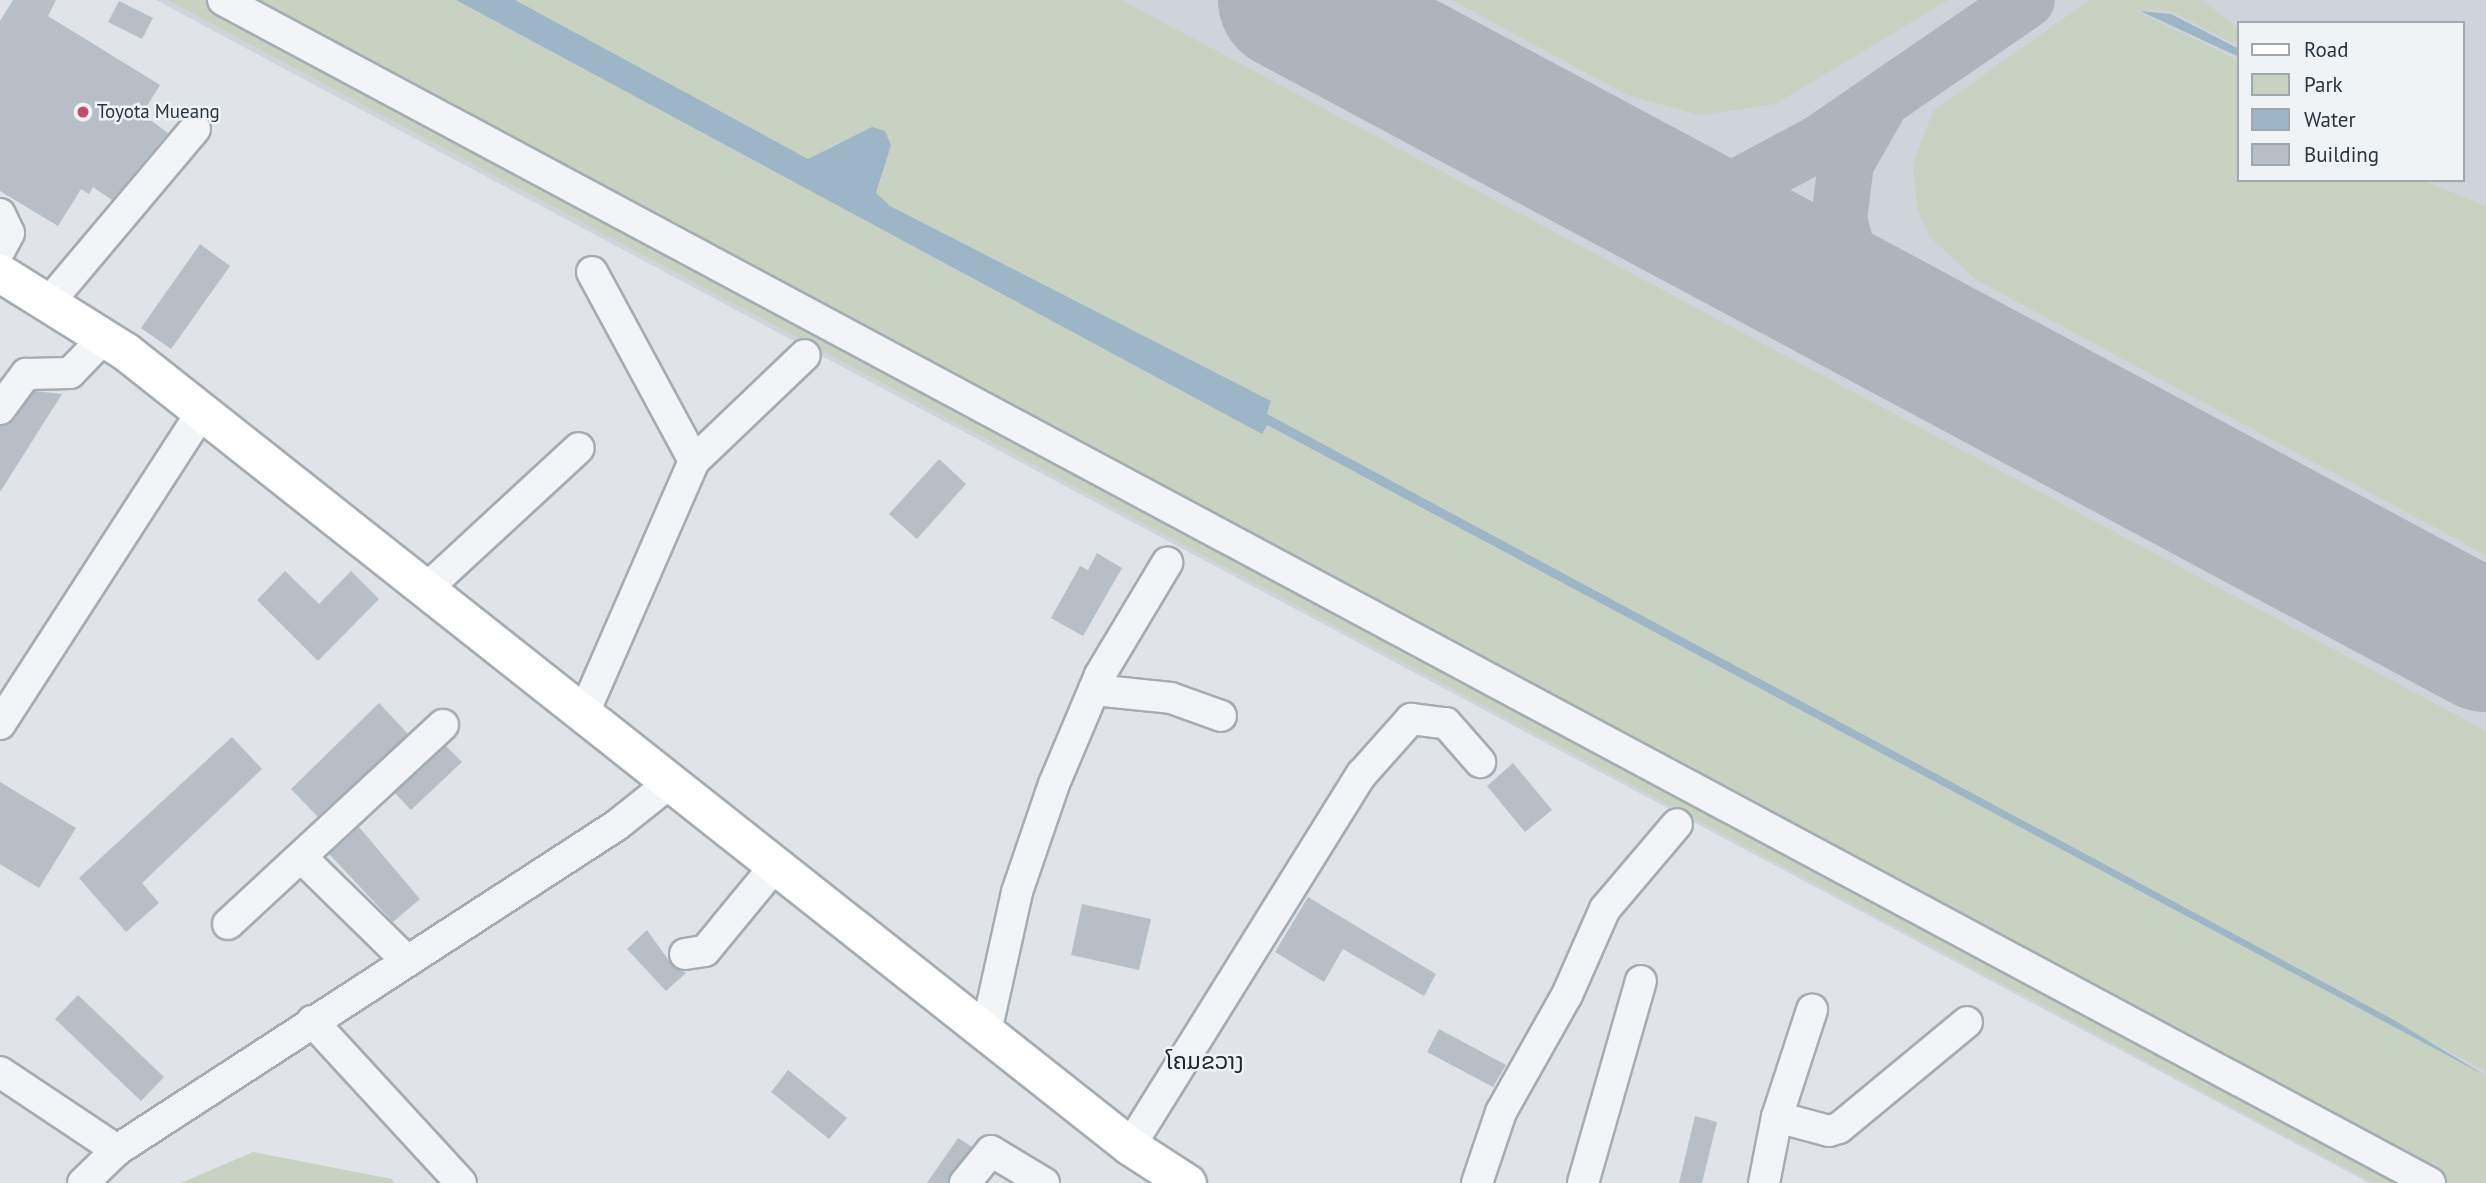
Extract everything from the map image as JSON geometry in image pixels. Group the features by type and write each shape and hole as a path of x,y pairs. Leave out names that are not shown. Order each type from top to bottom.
{"main road":[{"path":"0,273 50,301 104,338 202,412 1130,1146 1186,1183"}],"street":[{"path":"223,0 2430,1183"},
{"path":"50,301 195,129"},
{"path":"0,214 9,233 0,250"},
{"path":"592,272 694,461"},
{"path":"0,409 26,374 70,373 104,338"},
{"path":"583,715 694,461 805,355"},
{"path":"0,724 202,412"},
{"path":"425,590 579,448"},
{"path":"986,1032 1017,892 1094,690 1167,563"},
{"path":"1094,690 1171,698 1221,716"},
{"path":"1130,1146 1362,774 1411,719 1446,723 1480,762"},
{"path":"228,924 443,725"},
{"path":"83,1183 117,1150 405,960 617,825 671,782"},
{"path":"1477,1183 1501,1112 1567,995 1605,909 1677,824"},
{"path":"301,857 405,960"},
{"path":"685,954 705,951 776,865"},
{"path":"1583,1183 1641,981"},
{"path":"1764,1183 1777,1117 1812,1010"},
{"path":"313,1021 461,1183"},
{"path":"1777,1117 1829,1131 1839,1128 1967,1022"},
{"path":"0,1072 117,1150"},
{"path":"965,1183 991,1151 1045,1183"}],"shaded area":[{"path":"156,0 2486,0 2486,1183 2369,1183"}],"green space":[{"path":"168,0 456,0 1261,433 1267,425 2486,1076 2486,1183 2374,1183"},
{"path":"515,0 1121,0 2486,731 2486,1071 1267,414 1271,401 890,206 876,194 883,177 839,141 809,160"},
{"path":"1452,0 1948,0 1775,104 1700,115 1627,95"},
{"path":"2090,0 2202,0 2238,28 2238,45 2171,11 2135,10 2238,61 2238,182 2427,182 2486,206 2486,555 1975,279 1929,236 1918,211 1913,165 1933,111"},
{"path":"253,1152 392,1179 395,1183 181,1183"}],"water":[{"path":"456,0 515,0 808,159 872,127 885,131 891,145 876,193 890,206 1271,401 1267,414 2394,1020 2486,1076 1267,425 1262,434"},
{"path":"2140,11 2171,14 2238,48 2238,57"}],"building":[{"path":"13,0 56,0 48,16 160,85 142,114 168,133 112,200 93,187 89,194 81,189 58,226 0,191 0,21"},
{"path":"119,1 153,18 142,39 108,22"},
{"path":"200,244 230,266 171,349 141,328"},
{"path":"35,391 62,394 0,492 0,426 14,420"},
{"path":"939,459 966,484 917,539 889,514"},
{"path":"1097,553 1122,568 1083,636 1051,618 1080,566 1088,570"},
{"path":"285,571 319,604 351,571 379,599 318,661 257,600"},
{"path":"379,703 408,734 318,817 291,789"},
{"path":"232,737 262,769 142,883 159,903 126,932 79,878"},
{"path":"446,746 462,762 411,810 395,793"},
{"path":"1513,763 1552,810 1525,832 1487,786"},
{"path":"0,782 76,828 39,888 0,864"},
{"path":"359,827 420,899 393,922 329,854"},
{"path":"1308,897 1436,974 1424,996 1343,949 1324,982 1275,952"},
{"path":"1082,904 1151,919 1139,970 1071,955"},
{"path":"647,930 672,965 686,973 666,991 627,949"},
{"path":"78,995 164,1077 141,1101 55,1019"},
{"path":"1439,1029 1506,1065 1493,1087 1427,1052"},
{"path":"788,1070 847,1118 829,1139 771,1092"},
{"path":"1695,1116 1717,1122 1702,1183 1679,1183"},
{"path":"958,1138 972,1147 948,1183 927,1183"}],"taxiway":[{"path":"1687,214 1819,143 2027,0"},
{"path":"1878,107 1846,163 1839,219 1855,280 1879,317"}],"runway":[{"path":"1288,0 2486,642"}],"place":[{"name":"Toyota Mueang","path":"83,112"}],"district":[{"name":"ໂຄມຂວາງ","path":"1205,1061"}]}
